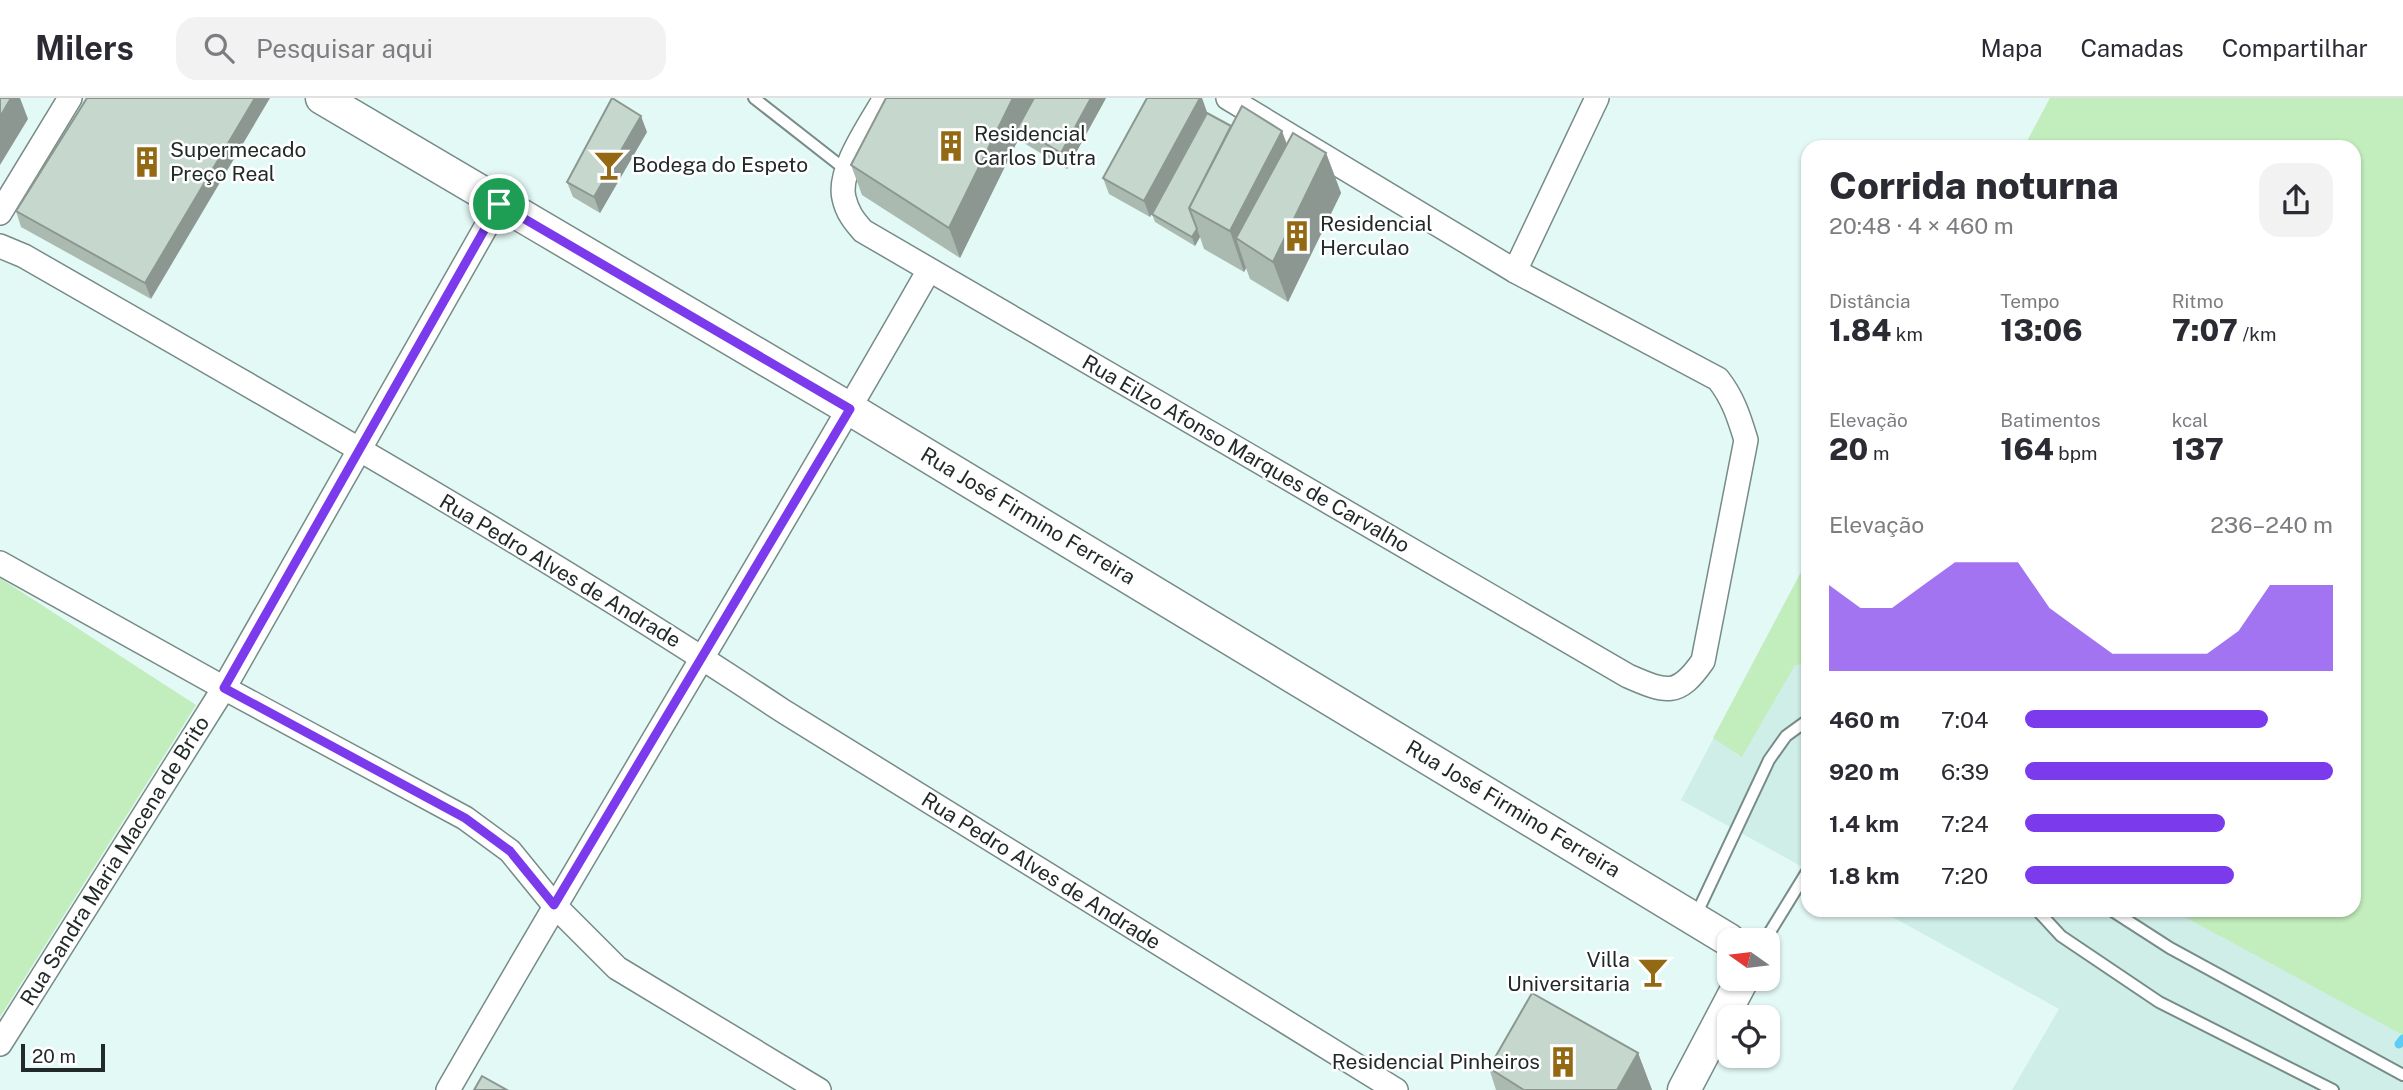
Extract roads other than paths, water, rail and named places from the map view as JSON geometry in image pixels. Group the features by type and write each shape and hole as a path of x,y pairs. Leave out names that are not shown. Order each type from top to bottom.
{"main road":[{"name":"Rua José Firmino Ferreira","path":"322,98 850,409 1717,933"},
{"path":"1684,1090 1736,991"}],"street":[{"path":"0,214 70,98"},
{"path":"846,170 885,98"},
{"path":"1228,98 1515,271 1597,98"},
{"name":"Rua Eilzo Afonso Marques de Carvalho","path":"846,170 843,196 849,215 863,231 1628,676 1656,688 1674,689 1690,680 1703,661 1746,440 1736,407 1718,379 1515,271"},
{"name":"Rua Sandra Maria Macena de Brito","path":"0,1044 224,688 499,204"},
{"name":"Rua Pedro Alves de Andrade","path":"0,246 24,256 359,449 702,657 794,719 1396,1090"},
{"path":"448,1090 554,905 850,409 929,270"},
{"path":"0,563 465,818 510,851 554,905 617,968 819,1090"}],"lane":[{"path":"754,98 846,170"},
{"path":"1695,919 1769,760 1786,736 1801,725"},
{"path":"1772,928 1801,881"},
{"path":"2043,917 2061,936 2159,1003 2333,1090"},
{"path":"2121,917 2170,948 2403,1075"}],"waterway":[{"path":"2399,1044 2403,1039"}],"place":[{"name":"Residencial Carlos Dutra","path":"951,146"},
{"name":"Supermecado Preço Real","path":"147,162"},
{"name":"Bodega do Espeto","path":"609,165"},
{"name":"Residencial Herculao","path":"1297,236"},
{"name":"Villa Universitaria","path":"1653,972"},
{"name":"Residencial Pinheiros","path":"1563,1062"}]}
